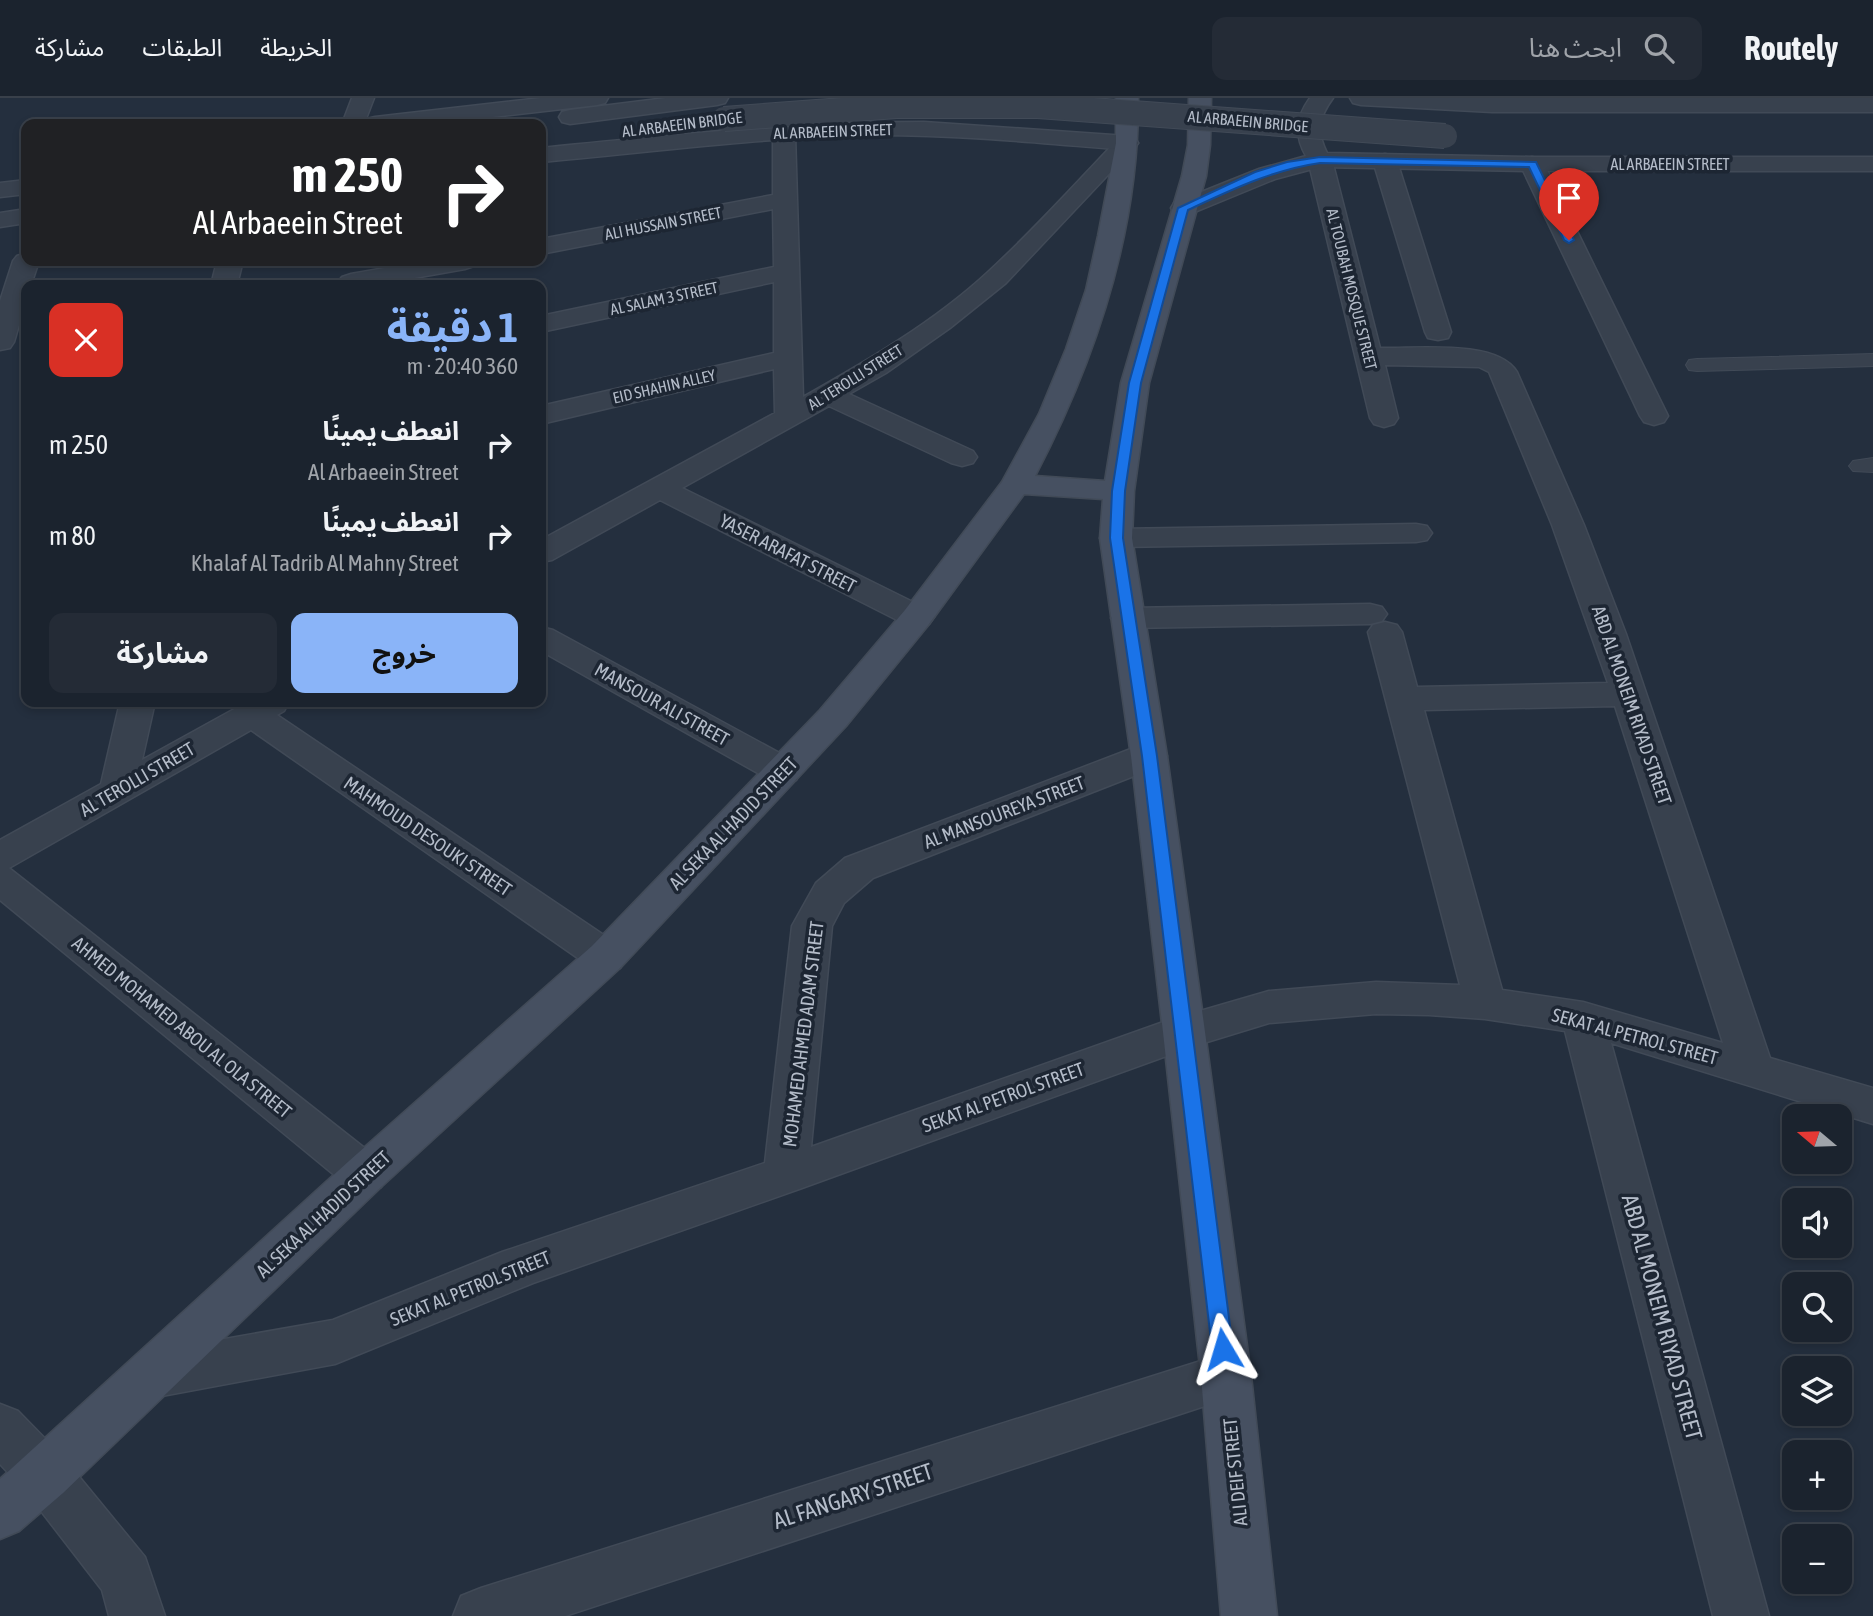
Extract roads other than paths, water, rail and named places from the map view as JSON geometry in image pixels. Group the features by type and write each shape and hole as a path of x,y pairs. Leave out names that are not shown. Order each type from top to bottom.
{"main road":[{"name":"AL SEKA AL HADID STREET","path":"0,1513 45,1475 365,1174 606,957 833,718 917,617 1016,484 1053,414 1080,349 1099,290 1127,143 1127,98"},
{"name":"ALI DEIF STREET","path":"1200,98 1199,145 1194,176 1135,383 1119,491 1116,538 1149,756 1184,1032 1226,1376 1249,1616"},
{"path":"1016,484 1119,491"}],"street":[{"path":"355,119 363,98"},
{"path":"418,119 597,98"},
{"path":"925,129 943,125 970,113 977,106 979,98"},
{"name":"AL ARBAEEIN BRIDGE","path":"1208,98 1447,126 1469,137"},
{"name":"AL TOUBAH MOSQUE STREET","path":"1322,98 1310,114 1307,125 1312,148 1320,160 1384,418"},
{"path":"1361,98 1873,105"},
{"name":"AL ARBAEEIN BRIDGE","path":"546,122 721,108 943,105 1038,106 1447,126 1557,121 1873,123"},
{"name":"AL ARBAEEIN BRIDGE","path":"546,141 721,108"},
{"name":"AL ARBAEEIN STREET","path":"546,155 784,133 925,129 1127,143"},
{"path":"784,133 789,417"},
{"path":"1610,142 1873,144"},
{"name":"AL TEROLLI STREET","path":"546,550 828,395 930,329 997,278 1127,143"},
{"name":"AL ARBAEEIN STREET","path":"1183,208 1259,174 1287,165 1320,160 1532,164 1873,164"},
{"path":"1385,161 1438,332"},
{"path":"1532,164 1654,416"},
{"path":"0,170 21,168"},
{"path":"0,190 21,188"},
{"name":"ALI HUSSAIN STREET","path":"546,245 785,200"},
{"path":"0,208 21,206"},
{"path":"0,220 21,217"},
{"path":"0,342 24,266"},
{"path":"350,276 427,266"},
{"name":"AL SALAM 3 STREET","path":"546,323 786,272"},
{"name":"ABD AL MONEIM RIYAD STREET","path":"1368,356 1484,359 1494,363 1503,372 1568,525 1630,694 1752,1067"},
{"name":"EID SHAHIN ALLEY","path":"546,414 788,358"},
{"path":"828,395 962,457"},
{"name":"YASER ARAFAT STREET","path":"659,488 917,617"},
{"path":"1116,538 1416,533"},
{"path":"1128,618 1377,623 1403,699 1485,1003"},
{"name":"MANSOUR ALI STREET","path":"546,640 783,771"},
{"path":"1403,699 1630,694"},
{"path":"118,789 136,707"},
{"name":"AL TEROLLI STREET","path":"0,857 262,708"},
{"name":"MAHMOUD DESOUKI STREET","path":"262,708 606,957"},
{"name":"AL MANSOUREYA STREET","path":"859,868 1149,756"},
{"name":"MOHAMED AHMED ADAM STREET","path":"786,1175 811,926 820,904 836,883 859,868"},
{"name":"AHMED MOHAMED ABOU AL OLA STREET","path":"0,878 365,1174"},
{"name":"SEKAT AL PETROL STREET","path":"151,1376 335,1342 519,1267 786,1175 1184,1032 1269,1007 1322,1001 1416,999 1485,1003 1583,1018 1752,1067 1873,1106"},
{"name":"ABD AL MONEIM RIYAD STREET","path":"1583,1018 1741,1616"},
{"name":"AL FANGARY STREET","path":"481,1616 1226,1376"},
{"path":"0,1427 45,1475 126,1576 137,1616"}],"lane":[{"path":"1697,365 1873,360"}]}
